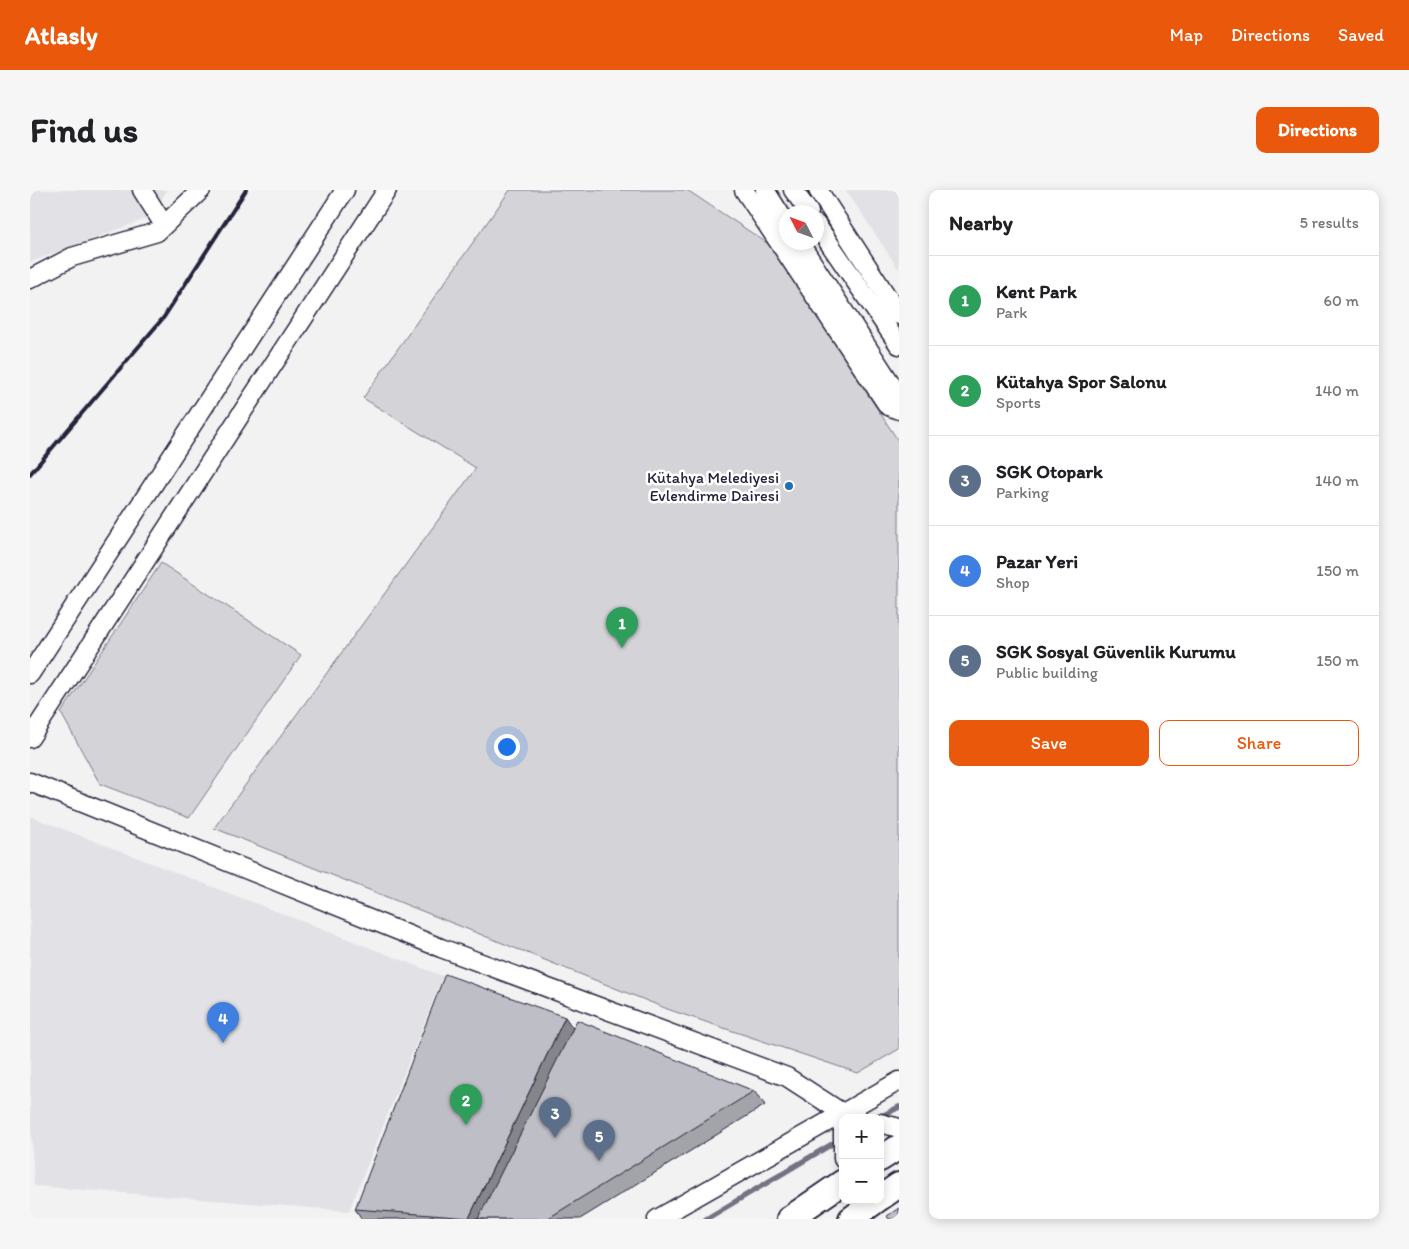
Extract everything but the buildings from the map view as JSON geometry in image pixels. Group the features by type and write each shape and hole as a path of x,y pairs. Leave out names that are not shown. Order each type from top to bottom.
{"main road":[{"path":"884,1156 899,1147"},
{"path":"789,1219 839,1185"},
{"path":"868,1210 899,1185"}],"street":[{"path":"142,190 164,225"},
{"path":"30,279 72,257 157,232 201,190"},
{"path":"30,674 345,190"},
{"path":"30,738 387,190"},
{"path":"744,190 888,406 899,410"},
{"path":"765,190 779,212"},
{"path":"793,190 804,205"},
{"path":"818,190 899,315"},
{"path":"824,236 899,345"},
{"path":"804,250 899,396"},
{"path":"30,782 442,948 787,1077 840,1114"},
{"path":"854,1114 899,1081"},
{"path":"662,1218 839,1123"},
{"path":"884,1124 899,1128"}],"shaded area":[{"path":"30,190 167,190 151,217 30,262"},
{"path":"510,190 687,190 770,245 899,442 899,1049 858,1073 670,1010 214,828 476,468 363,398"},
{"path":"846,190 899,190 899,270"},
{"path":"161,563 301,655 189,818 100,784 61,713"},
{"path":"30,816 443,976 349,1211 34,1186 30,1110"}],"waterway":[{"path":"884,1115 899,1107"},
{"path":"706,1219 832,1144"}],"railway":[{"path":"30,474 164,317 246,190"}],"place":[{"name":"Kütahya Melediyesi Evlendirme Dairesi","path":"789,486"},
{"name":"Kent Park","path":"622,648"},
{"name":"Pazar Yeri","path":"223,1043"},
{"name":"Kütahya Spor Salonu","path":"466,1125"},
{"name":"SGK Otopark","path":"555,1138"},
{"name":"SGK Sosyal Güvenlik Kurumu","path":"599,1161"}]}
